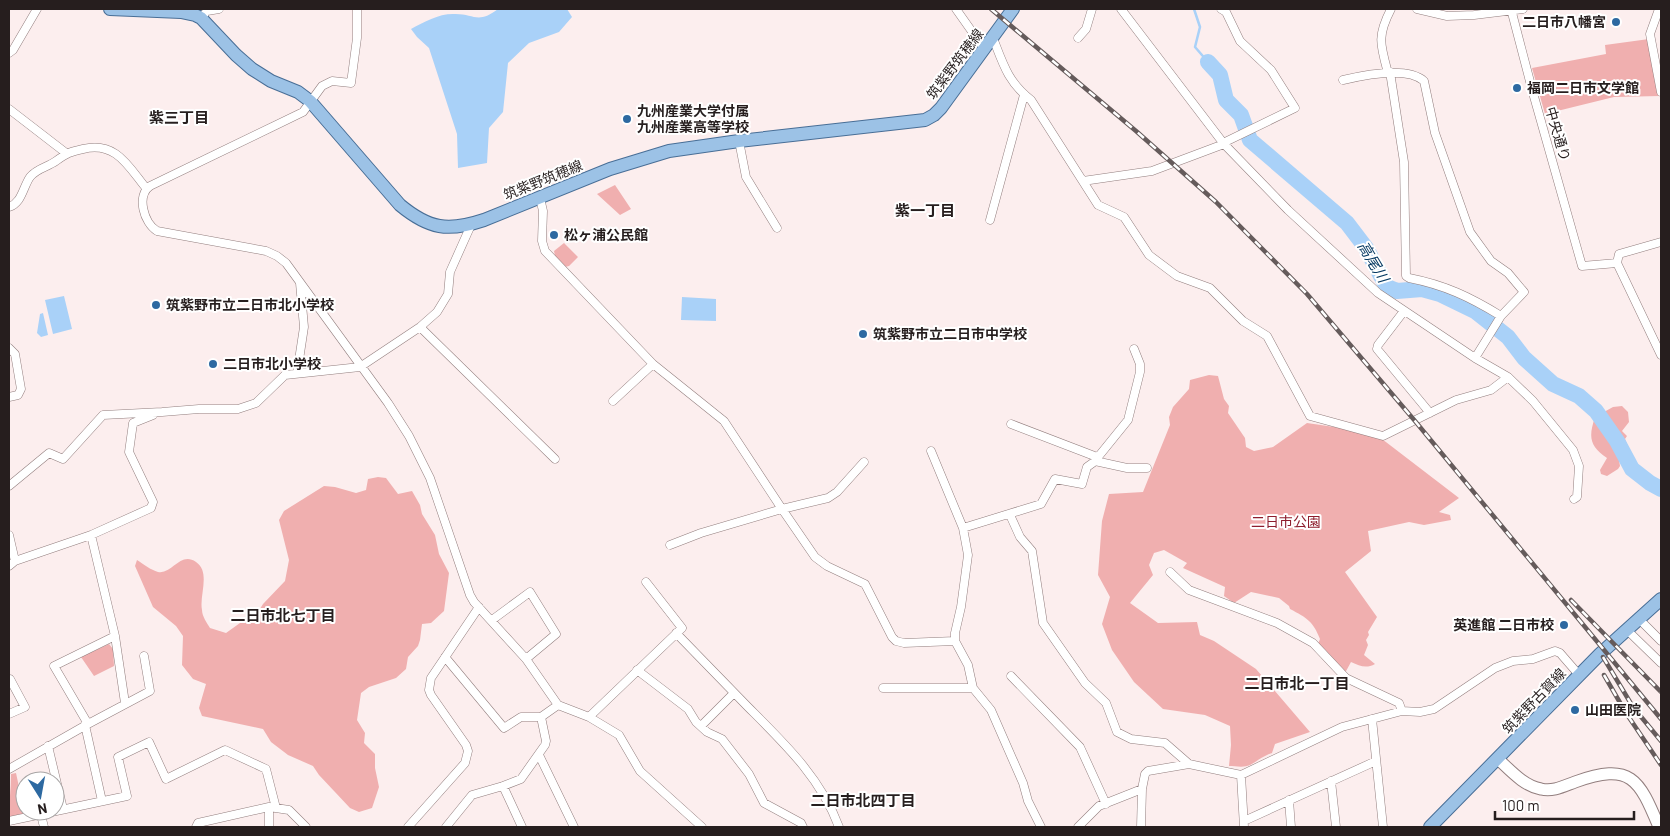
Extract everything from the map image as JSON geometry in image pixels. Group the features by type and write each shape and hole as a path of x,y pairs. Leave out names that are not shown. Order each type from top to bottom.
{"main road":[{"name":"筑紫野筑穂線","path":"110,9 181,11 201,18 236,55 252,68 271,82 298,92 310,101 400,205 417,219 437,226 471,225 621,165 668,152 739,141 925,120 941,108 1013,9"},
{"name":"筑紫野古賀線","path":"1430,827 1580,676 1661,599"},
{"path":"1498,759 1528,785 1544,790 1553,790 1604,775 1624,776 1632,779 1643,792 1659,827"}],"street":[{"path":"9,53 13,50 37,9"},
{"path":"201,18 208,11 219,9"},
{"path":"146,188 303,112 322,86 332,81 351,83 357,38 357,9"},
{"path":"956,9 985,50"},
{"path":"1078,38 1086,29 1092,9"},
{"path":"1121,9 1223,143 1288,210 1362,280 1404,311 1475,358 1508,377 1533,401 1573,450 1579,466 1577,497 1574,499"},
{"path":"1083,181 1152,172 1223,143 1295,108 1271,70 1240,41 1226,12 1221,9"},
{"path":"1391,9 1382,26 1381,46 1389,72 1404,162 1406,276 1434,283 1474,300 1500,318"},
{"path":"1417,9 1447,16 1523,9"},
{"path":"1659,9 1650,34 1661,92"},
{"name":"中央通り","path":"1511,10 1582,266 1617,264"},
{"path":"993,38 1006,73 1024,95 1031,100 1098,205 1124,217 1149,255 1176,276 1210,288 1243,321 1267,336 1310,416 1383,436 1456,400 1491,390 1508,377"},
{"path":"1343,80 1389,72 1419,78 1424,81 1435,134 1470,232 1491,261 1508,273 1524,292 1500,318 1475,358"},
{"path":"990,220 1024,95"},
{"path":"9,109 66,153"},
{"path":"739,141 746,177 777,228"},
{"path":"9,207 16,204 34,173 42,167 54,162 66,153 95,146 112,151 121,157 146,188"},
{"path":"146,188 143,200 144,214 152,228 157,231 266,251 286,263 388,403 409,436 430,478 470,595 479,608 526,659 558,705 589,716 621,737 640,771 702,827"},
{"path":"540,198 544,211 542,241 545,250 653,364 724,421 811,552 820,561 865,584 889,634 896,641 904,643 956,641"},
{"path":"9,486 49,452 63,459 103,415 199,409 228,410 248,407 256,403 281,377 297,373 360,367 420,327 437,312 448,294 450,272 471,225"},
{"path":"1661,242 1619,254 1617,264 1661,355"},
{"path":"297,373 304,327 300,281"},
{"path":"1404,311 1378,345 1378,349 1430,413"},
{"path":"420,327 555,459"},
{"path":"9,348 15,354 21,389 18,395 9,397"},
{"path":"963,528 1041,504 1055,479 1082,484 1087,467 1096,459 1128,420 1140,372 1140,364 1134,349"},
{"path":"613,401 653,364"},
{"path":"9,535 12,564 91,536 151,508 153,502 129,449 133,423 162,412"},
{"path":"1011,424 1096,459 1127,468 1147,468"},
{"path":"931,451 963,528 968,555 961,607 955,633 956,641 968,665 973,688 991,710 1023,783 1028,801 1041,827"},
{"path":"670,546 701,533 828,498 837,492 864,462"},
{"path":"1010,515 1020,537 1032,551 1043,623 1085,683 1106,704 1117,732 1131,739 1165,743 1189,764"},
{"path":"91,536 115,636 125,703"},
{"path":"1170,572 1189,590 1277,623 1313,643 1346,678 1399,703 1402,710"},
{"path":"589,716 682,628 646,582"},
{"path":"492,620 530,592 556,634 526,659"},
{"path":"408,827 466,763 468,756 466,745 431,696 429,690 431,678 479,608"},
{"path":"1639,619 1661,640"},
{"path":"1627,630 1661,663"},
{"path":"676,633 768,727 812,777 821,789 839,827"},
{"path":"102,801 86,724 54,666 115,636"},
{"path":"1141,827 1142,789 1145,774 1148,771 1189,764 1241,775 1342,727 1402,710 1420,712 1434,710 1496,668 1513,661 1533,659 1555,651 1560,653 1580,676"},
{"path":"9,769 86,724 150,691 144,656"},
{"path":"445,657 504,728 521,716 540,717 558,705"},
{"path":"637,670 688,709 707,732 722,739 749,774 764,803 801,823 803,827"},
{"path":"1011,676 1080,747 1106,804"},
{"path":"9,679 25,707 9,714"},
{"path":"883,688 973,688"},
{"path":"701,726 734,692"},
{"path":"446,827 472,795 503,786 521,778 545,745 546,741 540,717"},
{"path":"1372,719 1383,827"},
{"path":"65,809 127,796 118,757 149,742 166,779 226,750 266,769 272,808 269,827"},
{"path":"48,746 54,771"},
{"path":"539,755 574,827"},
{"path":"1241,775 1244,824 1289,800 1376,761"},
{"path":"1331,781 1336,827"},
{"path":"503,786 522,827"},
{"path":"1078,827 1099,806 1142,789"},
{"path":"1289,800 1291,827"},
{"path":"196,827 198,823 272,808 289,810 306,827"}],"green space":[{"path":"1649,39 1660,96 1614,97 1545,114 1532,68 1606,54 1605,45"},
{"path":"615,185 631,209 620,215 597,194"},
{"path":"564,243 578,257 569,266 565,267 555,256 554,251"},
{"name":"二日市公園","path":"1209,375 1218,376 1224,399 1229,406 1228,413 1245,438 1246,447 1254,451 1273,447 1307,423 1341,428 1382,439 1459,498 1439,512 1450,515 1451,520 1424,525 1409,522 1368,531 1371,551 1345,572 1377,617 1368,632 1369,635 1366,640 1368,645 1364,655 1375,664 1366,667 1351,662 1345,673 1318,644 1320,639 1312,624 1290,609 1279,598 1251,592 1234,603 1224,596 1225,587 1183,568 1187,563 1164,550 1154,553 1149,565 1153,575 1130,603 1158,623 1197,622 1200,635 1214,641 1256,669 1310,732 1275,744 1272,753 1245,766 1229,766 1230,726 1205,715 1163,709 1134,682 1112,650 1102,624 1110,597 1098,575 1102,521 1109,494 1143,492 1170,425 1169,417 1173,407 1189,389 1190,380"},
{"path":"1622,406 1628,412 1629,422 1622,431 1627,436 1625,439 1630,451 1629,456 1619,460 1620,466 1618,469 1607,476 1601,474 1600,470 1607,458 1597,449 1592,441 1593,424 1595,417 1613,407"},
{"path":"386,478 398,494 412,491 420,505 422,514 435,535 439,554 449,573 444,611 431,623 422,624 418,646 408,657 406,669 396,678 369,687 361,693 357,720 365,733 364,743 375,754 375,768 379,787 372,808 359,812 350,808 313,766 288,755 271,742 263,729 202,716 199,708 206,684 193,679 182,665 183,636 176,626 153,607 135,566 137,560 153,570 163,572 185,559 196,562 203,572 204,578 201,604 204,617 210,628 226,633 247,618 255,617 263,604 285,581 289,560 279,520 284,511 324,486 356,493 366,490 368,479"},
{"path":"109,644 113,649 114,666 94,676 81,657"},
{"path":"15,773 15,817 9,818 11,774"}],"water":[{"path":"498,9 567,9 572,17 559,32 529,43 508,63 503,112 489,128 487,163 458,168 457,134 429,48 411,29 442,15 460,14 480,17 491,14"},
{"path":"64,296 72,329 53,334 45,300"},
{"path":"682,297 716,299 716,321 681,320"},
{"path":"43,313 48,335 41,337 37,333 40,314"}],"waterway":[{"name":"高尾川","path":"1194,9 1200,27 1195,47 1208,62"},
{"name":"高尾川","path":"1208,62 1220,75 1226,100 1241,115 1250,140 1347,223 1366,248 1387,287 1397,291 1422,289 1440,294 1475,311 1508,337 1524,358 1553,384 1579,396 1596,411 1617,441 1632,469 1661,489"}],"railway":[{"path":"991,9 1136,131 1216,202 1307,294 1415,421 1661,719"},
{"path":"1571,600 1661,692"},
{"path":"1603,657 1633,707 1661,741"},
{"path":"1604,675 1626,713 1661,765"}],"place":[{"name":"二日市八幡宮","path":"1616,22"},
{"name":"福岡二日市文学館","path":"1517,88"},
{"name":"九州産業大学付属 九州産業高等学校","path":"627,119"},
{"name":"松ヶ浦公民館","path":"554,235"},
{"name":"筑紫野市立二日市北小学校","path":"156,305"},
{"name":"筑紫野市立二日市中学校","path":"863,334"},
{"name":"二日市北小学校","path":"213,364"},
{"name":"英進館 二日市校","path":"1564,625"},
{"name":"山田医院","path":"1575,710"}],"district":[{"name":"紫三丁目","path":"179,118"},
{"name":"紫一丁目","path":"925,211"},
{"name":"二日市北七丁目","path":"283,616"},
{"name":"二日市北一丁目","path":"1297,684"},
{"name":"二日市北四丁目","path":"863,801"}]}
